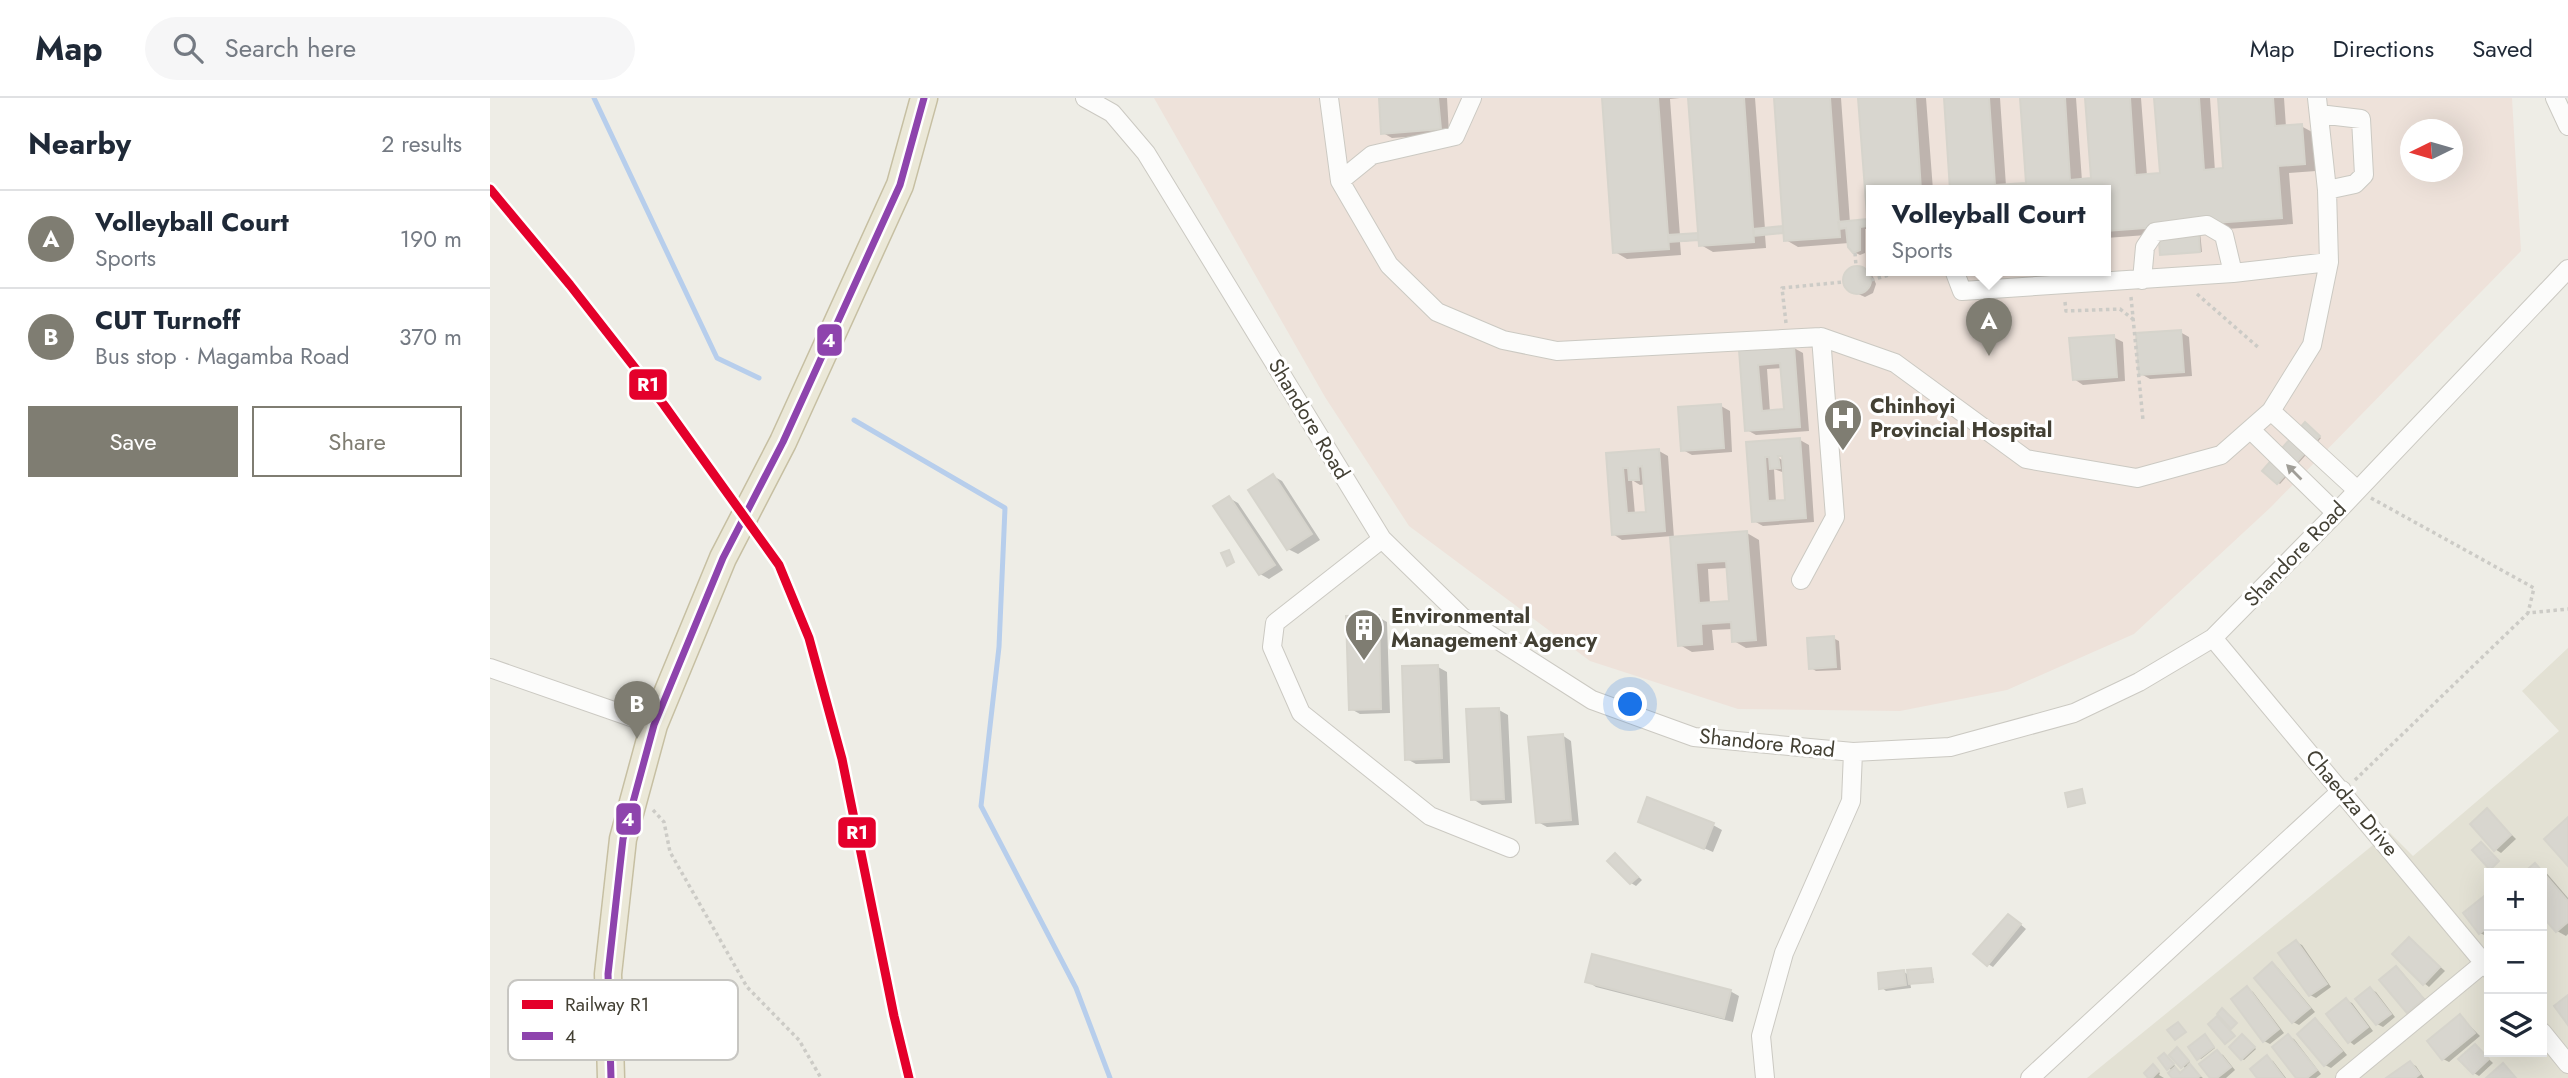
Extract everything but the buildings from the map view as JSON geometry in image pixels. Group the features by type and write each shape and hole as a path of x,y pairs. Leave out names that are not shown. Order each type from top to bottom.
{"highway":[{"path":"608,980 623,839 654,725 723,558 783,442 900,185 924,98"},
{"path":"610,1060 611,1078"}],"street":[{"name":"Shandore Road","path":"1085,98 1112,113 1146,153 1382,539 1462,617 1592,700 1694,737 1853,752 1950,747 2074,713 2139,682 2213,638 2568,269"},
{"path":"1329,98 1340,181 1390,265 1437,312 1503,340 1557,351 1821,337 1895,363 2026,459 2137,478 2221,454 2271,411 2312,345 2329,262 2327,190 2318,106 2361,118 2364,175 2355,184 2327,190"},
{"path":"1340,181 1372,155 1455,136 1472,98"},
{"path":"2555,98 2568,126"},
{"path":"2142,280 2145,247 2155,232 2207,225 2224,235 2233,273"},
{"path":"1956,276 1962,291 2039,277 2142,280 2329,262"},
{"path":"1801,580 1835,517 1821,337"},
{"path":"2271,411 2357,490"},
{"path":"2251,430 2336,513"},
{"path":"1382,539 1275,623 1272,647 1301,713 1430,816 1510,848"},
{"name":"Chaedza Drive","path":"2213,638 2484,962"},
{"path":"490,668 654,725"},
{"path":"1765,1078 1761,1036 1784,953 1851,801 1853,752"},
{"path":"2030,1078 2342,790"},
{"path":"2345,1078 2484,968"},
{"path":"2547,1038 2568,1064"}],"path":[{"path":"1855,253 1856,266"},
{"path":"1871,279 1883,276"},
{"path":"1787,339 1782,288 1843,282"},
{"path":"2194,292 2259,348"},
{"path":"2131,297 2143,420"},
{"path":"2065,302 2066,311 2120,309 2134,320"},
{"path":"2342,790 2528,612 2534,588 2357,490"},
{"path":"2528,612 2568,609"},
{"path":"637,792 664,822 670,852 747,987 799,1040 821,1078"}],"shaded area":[{"name":"Chinhoyi Provincial Hospital","path":"1154,98 2512,98 2521,251 2271,507 2134,634 2007,690 1900,711 1738,709 1590,661 1409,526 1325,397"},
{"path":"2568,648 2568,1078 2087,1078 2389,832 2413,856 2559,731 2522,691"}],"waterway":[{"path":"594,98 717,358 759,378"},
{"path":"854,420 1005,508 999,647 981,806 1076,988 1110,1078"}],"rail line":[{"name":"R1","path":"490,189 664,405 779,565 809,638 842,759 909,1078"}],"transit line":[{"name":"4","path":"608,980 623,839 654,725 723,558 783,442 900,185 924,98"},
{"name":"4","path":"610,1060 611,1078"}],"place":[{"name":"Volleyball Court","path":"1989,356"},
{"name":"Chinhoyi Provincial Hospital","path":"1843,452"},
{"name":"Environmental Management Agency","path":"1364,662"},
{"name":"CUT Turnoff","path":"637,739"}]}
